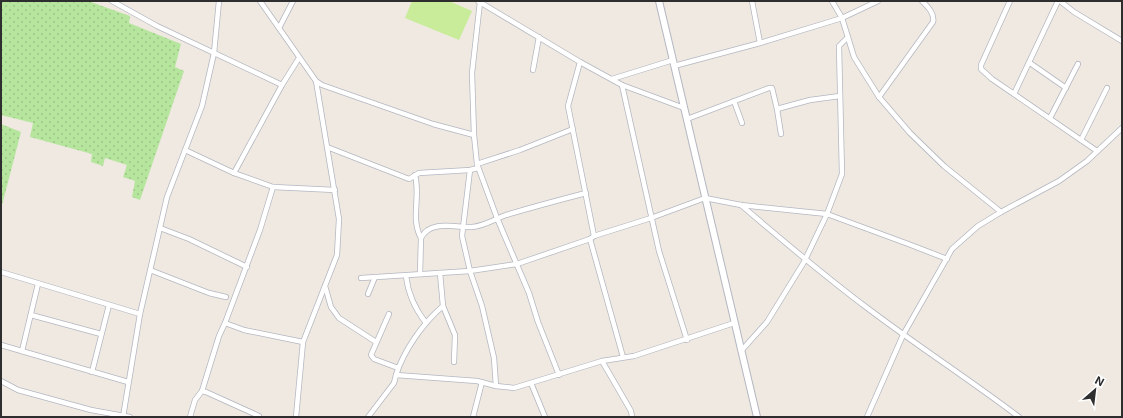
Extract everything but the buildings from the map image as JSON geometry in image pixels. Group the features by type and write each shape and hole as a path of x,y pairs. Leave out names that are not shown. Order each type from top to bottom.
{"main road":[{"path":"659,1 757,417"}],"street":[{"path":"112,1 157,26 282,85"},
{"path":"123,416 140,314 167,197 202,106 214,53 219,1"},
{"path":"260,1 316,81 413,118 474,135"},
{"path":"279,28 293,1"},
{"path":"752,1 760,43"},
{"path":"832,1 842,18 854,58 879,97 910,133 944,166 1001,212"},
{"path":"612,79 760,43 842,18 878,1"},
{"path":"879,97 933,22 934,17 932,13 922,1"},
{"path":"1010,1 981,65 981,69 992,79 1097,151"},
{"path":"1014,94 1059,1 1074,12 1122,41"},
{"path":"559,375 517,264 496,218 477,166 474,135 472,73 479,2 622,85 684,108"},
{"path":"533,70 539,37"},
{"path":"741,351 768,322 805,259 827,214 842,174 839,46 848,37"},
{"path":"234,173 282,85 299,58"},
{"path":"580,62 568,106 586,193 592,237 623,357"},
{"path":"1030,63 1066,88"},
{"path":"1050,118 1078,64"},
{"path":"296,417 303,342 338,249 339,219 316,81"},
{"path":"622,85 640,160 659,251 687,340"},
{"path":"687,119 772,88 781,134"},
{"path":"1081,140 1107,88"},
{"path":"777,109 810,100 840,96"},
{"path":"734,101 742,124"},
{"path":"867,417 903,334 952,248 978,226 1001,212 1059,182 1087,161 1122,128"},
{"path":"327,147 409,179 419,173 470,170 573,129"},
{"path":"185,150 234,173 273,187 335,190"},
{"path":"470,170 462,236 470,271 482,306 494,358 496,386"},
{"path":"415,175 418,190 415,209 416,224 417,231 421,238 420,274"},
{"path":"190,417 195,400 202,391 219,336 247,267 273,187"},
{"path":"421,238 425,233 435,227 449,225 463,227 484,225 496,218 586,193"},
{"path":"361,278 470,271 517,264 705,198 741,205 827,214 947,259"},
{"path":"741,205 866,308 977,385 1019,417"},
{"path":"160,228 247,267"},
{"path":"150,270 209,293 226,297"},
{"path":"1,279 2,273 140,314"},
{"path":"440,273 443,306 455,335 454,362"},
{"path":"406,276 410,297 419,314 426,323"},
{"path":"368,294 375,278"},
{"path":"22,351 38,284"},
{"path":"325,285 331,307 338,318 376,342"},
{"path":"92,372 109,305"},
{"path":"368,417 394,383 398,368 417,335 426,323 443,306"},
{"path":"389,314 371,355 372,357 398,368"},
{"path":"31,315 101,334"},
{"path":"225,323 244,330 303,342"},
{"path":"396,375 482,382 496,386 514,388 602,361 634,356 687,340 734,323"},
{"path":"1,345 128,382"},
{"path":"602,361 631,411 632,417"},
{"path":"1,381 18,390 90,410 130,417"},
{"path":"473,417 482,382"},
{"path":"531,383 545,417"},
{"path":"202,391 260,417"}],"green space":[{"path":"1,1 88,1 130,16 129,23 181,44 175,67 184,71 140,200 132,197 135,181 123,177 127,165 105,158 103,166 91,162 92,154 30,137 33,123 1,115"},
{"path":"412,1 449,1 472,11 459,40 405,18"},
{"path":"1,124 21,132 1,209"}]}
